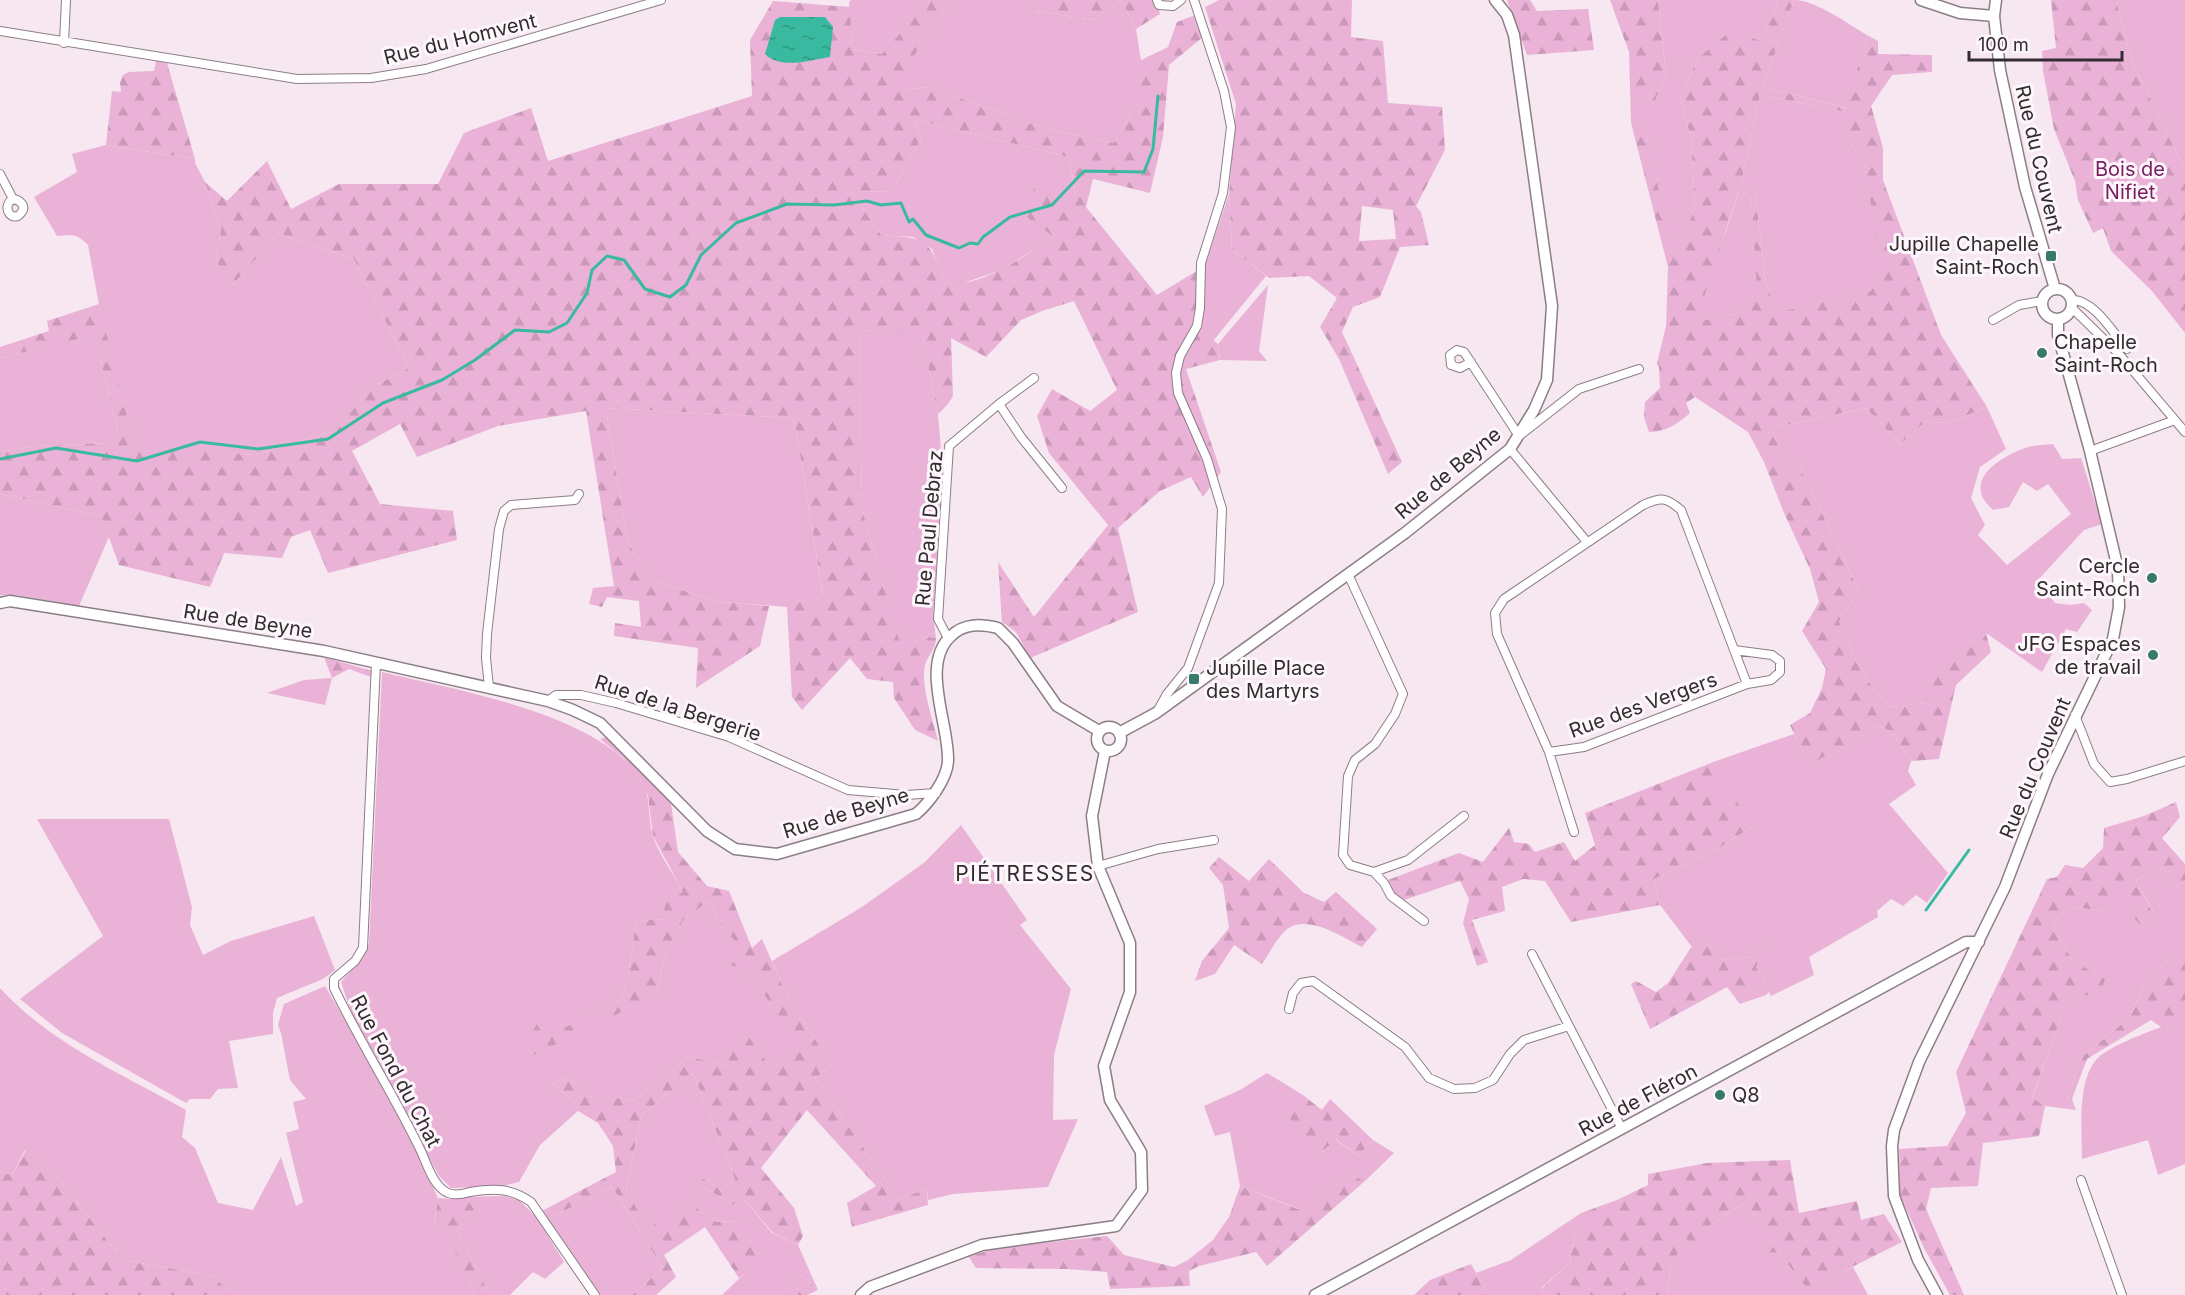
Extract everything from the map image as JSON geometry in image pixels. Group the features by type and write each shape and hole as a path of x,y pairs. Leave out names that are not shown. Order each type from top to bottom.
{"street":[{"path":"64,42 66,0"},
{"name":"Rue du Homvent","path":"0,32 297,78 371,78 426,69 661,0"},
{"path":"1157,0 1159,5 1173,6 1181,0"},
{"path":"1156,713 1167,694 1188,668 1219,583 1222,509 1207,459 1178,393 1176,373 1180,356 1197,326 1200,308 1201,263 1223,193 1232,127 1224,92 1194,0"},
{"name":"Rue de Beyne","path":"1119,734 1156,713 1405,533 1510,449 1534,411 1547,380 1552,306 1514,35 1508,15 1496,0"},
{"path":"1921,0 1960,13 1994,16"},
{"name":"Rue du Couvent","path":"1996,0 1994,16 2000,70 2040,240 2055,289"},
{"path":"0,174 13,199"},
{"path":"2072,304 2065,318 2058,320 2049,318 2042,310 2042,300 2046,293 2055,289 2067,293 2072,304 2118,353 2185,432"},
{"path":"1993,320 2019,305 2042,300"},
{"path":"2072,304 2085,303 2098,313 2127,349"},
{"name":"Rue du Couvent","path":"1937,1295 1918,1260 1894,1196 1892,1146 1894,1130 1919,1062 2005,887 2048,774 2113,639 2119,607 2118,569 2090,451 2058,335 2058,320"},
{"path":"1471,362 1519,436 1579,389 1640,369"},
{"name":"Rue Paul Debraz","path":"948,638 938,619 949,446 1034,378"},
{"path":"999,404 1021,437 1062,488"},
{"path":"2090,451 2175,420"},
{"path":"1510,449 1587,542"},
{"path":"489,687 486,658 487,633 499,529 504,512 511,505 575,500 579,494"},
{"name":"Rue des Vergers","path":"1574,832 1549,752 1497,634 1495,613 1504,599 1643,505 1657,499 1670,501 1681,510 1747,684"},
{"path":"1348,574 1403,694 1395,714 1375,744 1355,760 1348,776 1343,855 1350,865 1374,872 1384,882 1391,896 1424,921"},
{"name":"Rue de Beyne","path":"0,603 10,601 324,651 548,701 600,723 707,831 735,849 777,854 916,814 928,804 936,793 949,762 936,678 939,648 948,638"},
{"path":"948,638 959,628 969,626 998,628 1013,643 1058,706 1099,731"},
{"name":"Rue des Vergers","path":"1549,752 1584,747 1747,684 1771,680 1780,672 1780,661 1772,655 1734,650"},
{"name":"Rue Fond du Chat","path":"376,663 363,948 355,961 334,979 334,988 400,1107 433,1177 441,1187 450,1194 492,1189 519,1193 531,1202 595,1295"},
{"name":"Rue de la Bergerie","path":"548,701 556,695 581,695 616,703 729,737 848,790 906,795 936,793"},
{"path":"2075,715 2094,764 2110,782 2185,761"},
{"path":"1104,727 1115,728 1119,734 1122,737 1119,748 1108,752 1098,747 1096,736 1104,727"},
{"path":"861,1295 870,1287 982,1245 1116,1226 1142,1191 1141,1152 1110,1100 1104,1066 1130,992 1130,942 1098,866 1092,816 1105,751"},
{"path":"1374,872 1407,860 1464,816"},
{"path":"1098,866 1158,849 1214,840"},
{"name":"Rue de Fléron","path":"1315,1295 1966,942 1979,942"},
{"path":"1532,954 1622,1129"},
{"path":"1289,1009 1293,993 1301,983 1313,981 1405,1047 1429,1078 1454,1089 1475,1088 1493,1080 1510,1054 1524,1041 1569,1026"},
{"path":"2081,1180 2122,1295"}],"green space":[{"path":"851,0 930,0 883,54 852,49 849,2"},
{"path":"930,0 951,0 900,77 904,90 930,87 1043,128 1114,143 1135,105 1135,63 1168,47 1177,22 1198,14 1203,37 1169,65 1163,137 1150,193 1093,179 1086,207 1157,295 1205,266 1201,330 1218,344 1220,360 1186,369 1221,472 1203,497 1191,477 1160,491 1118,528 1138,612 1030,658 1016,632 1002,622 998,562 1034,617 1108,525 1049,453 1037,416 1052,389 1090,411 1117,390 1074,301 1021,320 986,357 951,338 953,396 938,414 922,335 859,330 862,509 900,644 928,637 936,638 925,665 924,682 938,741 915,730 894,698 893,682 867,679 850,658 802,710 792,697 787,607 823,595 794,418 607,408 628,543 655,582 721,602 769,606 760,646 696,688 698,648 614,636 615,623 641,627 639,601 607,597 602,607 589,604 593,588 614,586 586,411 498,426 417,457 400,424 352,451 380,504 453,511 457,540 328,573 310,530 291,537 282,558 224,553 210,587 119,565 101,516 0,494 0,452 36,446 110,443 118,430 94,335 0,358 0,347 49,331 47,321 99,304 134,445 255,455 337,430 369,389 409,368 354,259 278,234 229,289 216,259 221,230 205,182 227,201 267,161 291,209 339,184 438,184 464,133 531,108 548,161 752,96 750,40 773,1 850,7 852,49 882,54","holes":["915,120 1069,157 1076,196 1036,186 1020,212 1054,237 1002,269 960,283 945,284 935,258 925,244 909,238 881,235 852,192 892,191 921,139"]},
{"path":"951,0 1031,0 1035,11 1093,20 1121,0 1136,29 1141,61 1135,64 1135,105 1114,143 1043,128 930,87 904,90 899,77"},
{"path":"1031,0 1121,0 1093,20 1035,11"},
{"path":"1121,0 1156,0 1160,14 1136,29"},
{"path":"1219,0 1352,0 1351,37 1383,41 1388,103 1442,107 1445,150 1416,206 1421,212 1429,245 1400,247 1380,297 1353,307 1342,332 1402,462 1388,474 1339,359 1320,327 1337,298 1309,276 1269,278 1232,249 1229,194 1236,104 1205,7","holes":["1362,206 1393,210 1396,239 1359,241"]},
{"path":"1507,0 1530,0 1537,11 1588,9 1594,50 1527,55"},
{"path":"1610,0 1658,0 1666,74 1655,101 1635,100 1637,122 1645,128 1675,262 1695,207 1691,138 1680,98 1698,58 1732,30 1760,41 1774,14 1778,0 1794,0 1763,87 1846,108 1867,35 1878,41 1878,54 1932,55 1932,72 1892,75 1871,106 1883,148 1883,180 1941,335 1987,407 1949,423 1925,422 1900,444 1866,408 1772,428 1786,467 1798,463 1859,591 1839,621 1866,677 1891,707 1925,703 1930,684 1986,633 1991,652 1956,685 1939,759 1911,761 1891,731 1878,726 1809,765 1790,725 1810,713 1822,688 1826,669 1802,631 1819,602 1810,569 1764,462 1748,432 1695,397 1686,403 1690,413 1681,421 1666,429 1649,432 1644,417 1645,402 1660,388 1657,363 1666,326 1668,267 1631,123 1629,52","holes":["1760,95 1846,112 1847,138 1864,164 1882,270 1871,291 1776,313 1765,278 1755,191 1741,183","1739,191 1751,195 1757,288 1736,314 1685,324 1698,315"]},
{"path":"1658,0 1778,0 1774,14 1760,41 1698,58 1680,98 1691,138 1695,207 1675,264 1645,129 1636,122 1634,99 1655,101 1666,74"},
{"path":"1794,0 1822,8 1867,35 1847,108 1763,87"},
{"name":"Bois de Nifiet","path":"2051,0 2116,0 2132,61 2185,170 2185,333 2152,291 2111,251 2103,228 2093,233 2078,200 2075,181 2054,129 2043,71 2042,51 2056,48"},
{"path":"2116,0 2185,0 2185,170 2132,61"},
{"path":"156,61 167,63 195,159 106,145 112,91 121,92 120,83 123,75 129,72 154,71"},
{"path":"1760,95 1847,112 1847,138 1864,164 1883,270 1871,291 1776,314 1765,278 1755,191 1741,183"},
{"path":"915,120 1069,157 1076,197 1055,237 1001,270 958,285 945,284 932,249 913,237 881,235 852,192 892,191 921,139"},
{"path":"106,145 195,159 221,230 216,259 230,288 278,234 354,259 409,368 369,389 337,430 255,455 134,446 102,321 88,245 81,238 67,235 57,236 34,197 77,172 72,154"},
{"path":"1739,191 1751,195 1758,288 1736,314 1682,325 1726,232"},
{"path":"1229,194 1232,249 1266,276 1213,341 1201,330 1205,266"},
{"path":"1268,285 1259,351 1267,361 1220,360 1218,344"},
{"path":"859,330 922,334 938,414 943,474 933,616 936,638 928,637 900,645 862,509"},
{"path":"94,334 118,430 111,443 36,446 0,452 0,358"},
{"path":"1987,407 2006,449 1980,467 1971,498 1985,525 1978,535 2007,565 2071,514 2048,484 2037,491 2023,482 2009,507 1993,510 1984,500 1981,482 1992,467 2008,455 2025,448 2053,444 2062,459 2081,458 2102,524 2084,530 2038,580 2055,603 2071,605 2084,603 2092,610 2077,632 2066,629 2042,672 1986,633 1925,703 1891,707 1866,677 1839,621 1859,591 1798,463 1786,468 1772,428 1866,408 1900,444 1925,422 1949,423"},
{"path":"607,408 794,418 823,596 787,607 721,602 655,582 628,543"},
{"path":"0,494 101,516 109,537 79,606 17,595 0,595"},
{"path":"324,657 372,671 371,677 349,669 332,678"},
{"path":"382,672 484,696 559,721 592,737 620,756 644,785 655,842 683,892 664,919 636,921 628,976 621,999 556,1033 523,1047 656,995 664,959 683,920 710,900 722,927 737,942 747,970 801,1046 772,1069 747,1036 728,1065 689,1057 633,1101 618,1098 597,1102 567,1077 552,1084 574,1101 578,1111 540,1145 519,1182 498,1187 451,1188 439,1176 351,1012 341,982 360,961 369,944"},
{"path":"332,678 325,705 267,693 304,680"},
{"path":"1878,726 1891,731 1911,761 1908,771 1916,785 1889,804 1948,873 1927,903 1916,895 1903,906 1891,899 1877,911 1878,917 1809,957 1814,975 1771,996 1769,992 1740,1004 1766,983 1756,967 1765,941 1751,957 1723,960 1700,936 1692,947 1660,905 1654,879 1721,847 1753,826 1716,800 1716,761 1794,734 1809,764"},
{"path":"609,736 671,803 678,852 707,886 729,891 752,948 762,939 789,1000 832,1065 815,1078 899,1199 927,1189 928,1205 852,1227 847,1203 876,1186 807,1110 761,1168 794,1208 803,1236 798,1245 773,1233 746,1201 732,1205 706,1188 689,1196 686,1190 705,1178 721,1190 735,1179 693,1073 641,1116 626,1190 648,1228 691,1204 716,1222 740,1221 763,1244 744,1274 739,1278 705,1227 664,1255 676,1277 656,1295 632,1295 663,1268 612,1187 546,1220 540,1212 616,1172 613,1146 598,1123 578,1111 574,1101 552,1084 567,1077 597,1102 618,1098 633,1101 689,1057 728,1065 732,1044 747,1035 772,1069 800,1046 747,970 731,965 729,952 736,942 722,927 710,900 683,920 664,959 656,995 530,1057 523,1048 538,1022 556,1032 621,999 628,976 636,921 664,919 665,901 683,892 653,836 648,796 641,779 623,758 600,739"},
{"path":"1716,761 1716,800 1734,798 1753,826 1721,847 1654,879 1660,905 1571,922 1545,881 1523,879 1502,887 1505,911 1472,920 1488,962 1477,966 1463,923 1469,899 1460,881 1401,901 1393,898 1388,880 1459,853 1483,862 1509,828 1514,842 1529,844 1535,852 1564,842 1575,861 1595,845 1585,813"},
{"path":"2176,802 2180,817 2162,838 2185,864 2185,896 2163,868 2136,880 2153,913 2140,925 2119,901 2102,911 2067,906 2052,927 2073,961 2105,979 2099,1000 2071,989 2032,1098 2045,1106 2039,1136 1983,1143 1978,1186 1931,1188 1926,1209 1964,1295 1950,1295 1924,1248 1900,1195 1899,1149 1947,1146 1966,1113 1956,1072 2047,879 2057,877 2065,865 2083,868 2103,848 2104,828 2144,816"},
{"path":"37,819 169,819 192,907 190,925 203,955 231,941 314,916 335,970 323,979 277,998 273,1013 273,1034 229,1041 238,1088 218,1089 210,1099 190,1099 186,1103 62,1033 20,999 103,936"},
{"path":"961,825 1027,920 1020,925 1071,989 1054,1055 1053,1120 1078,1119 1048,1187 953,1194 928,1200 927,1189 899,1199 815,1078 832,1065 789,1000 772,961 862,907 925,862"},
{"path":"1219,857 1249,881 1269,859 1304,893 1324,902 1336,892 1377,929 1362,947 1323,928 1302,924 1292,926 1275,943 1262,964 1234,945 1215,974 1195,981 1202,961 1229,928 1223,885 1209,868"},
{"path":"2163,868 2185,896 2185,953 2172,957 2147,979 2129,1018 2081,1058 2068,1098 2072,1099 2076,1110 2045,1106 2032,1099 2071,988 2073,961 2052,927 2067,906 2102,911 2119,900 2140,925 2153,912 2136,880"},
{"path":"1699,935 1723,960 1751,957 1765,941 1768,943 1756,967 1766,983 1740,1004 1727,987 1650,1029 1631,984 1636,981 1656,992 1668,983"},
{"path":"2185,953 2185,1012 2165,1030 2151,1020 2087,1059 2072,1099 2068,1097 2081,1058 2129,1018 2147,979 2172,957"},
{"path":"325,986 395,1106 438,1198 434,1226 447,1232 475,1295 234,1295 213,1276 123,1260 57,1177 25,1150 12,1175 0,1172 0,988 20,1008 64,1041 186,1110 182,1137 195,1148 218,1203 253,1210 281,1157 296,1206 303,1202 286,1133 299,1129 293,1102 306,1099 290,1080 278,1025 284,1004"},
{"path":"2185,1012 2185,1164 2158,1175 2148,1140 2082,1159 2083,1093 2090,1069 2096,1060 2108,1050 2127,1041 2162,1027 2165,1029"},
{"path":"693,1073 735,1179 721,1190 705,1178 689,1195 706,1188 732,1205 746,1201 772,1233 798,1245 818,1290 803,1275 780,1295 722,1295 744,1274 740,1221 716,1222 691,1204 648,1229 626,1190 641,1116"},
{"path":"1267,1073 1303,1095 1290,1118 1322,1153 1335,1139 1358,1156 1373,1140 1394,1153 1365,1181 1351,1175 1299,1209 1240,1186 1230,1132 1215,1136 1204,1106 1240,1090"},
{"path":"1303,1095 1322,1110 1330,1099 1373,1140 1358,1156 1336,1139 1321,1153 1289,1118"},
{"path":"26,1150 57,1177 123,1260 213,1276 234,1295 0,1295 0,1172 12,1175"},
{"path":"1790,1160 1799,1213 1857,1201 1861,1220 1884,1214 1902,1242 1808,1289 1779,1253 1768,1252 1766,1226 1742,1204 1706,1228 1699,1249 1684,1237 1670,1272 1668,1295 1544,1295 1541,1289 1570,1263 1574,1235 1587,1225 1581,1213 1617,1200 1648,1185 1648,1174 1707,1163"},
{"path":"1351,1175 1365,1181 1267,1266 1256,1252 1199,1266 1189,1271 1190,1286 1110,1289 1107,1272 976,1268 968,1256 1003,1247 1107,1236 1124,1255 1174,1267 1188,1260 1213,1240 1229,1217 1240,1186 1298,1209"},
{"path":"612,1187 663,1268 632,1295 597,1295 546,1220"},
{"path":"503,1196 518,1199 537,1218 564,1262 545,1279 533,1272 510,1295 490,1295 458,1232 473,1210 466,1197"},
{"path":"466,1197 474,1210 458,1232 490,1295 475,1295 447,1233 434,1227 438,1198"},
{"path":"1742,1204 1766,1226 1779,1253 1808,1288 1853,1267 1868,1295 1668,1295 1670,1272 1684,1236 1706,1228"},
{"path":"1581,1213 1588,1225 1574,1235 1570,1263 1541,1288 1544,1295 1489,1295 1476,1273 1511,1260"},
{"path":"1471,1264 1489,1295 1414,1295 1430,1280"},
{"path":"803,1275 818,1290 807,1295 780,1295"}],"water":[{"path":"780,17 825,17 833,27 830,57 787,63 779,62 765,54 775,20"}],"waterway":[{"path":"0,459 56,448 137,461 200,442 258,449 328,439 383,403 442,380 475,360 515,330 549,332 567,323 587,293 592,270 607,256 624,260 645,289 670,297 686,285 701,255 736,223 787,204 834,205 867,201 881,205 901,203 909,222 913,219 926,235 959,248 970,243 978,244 983,237 1010,217 1052,205 1084,171 1144,172 1153,149 1158,96"},
{"path":"1926,910 1969,850"}],"place":[{"name":"Jupille Chapelle Saint-Roch","path":"2051,256"},
{"name":"Chapelle Saint-Roch","path":"2042,353"},
{"name":"Cercle Saint-Roch","path":"2152,578"},
{"name":"JFG Espaces de travail","path":"2153,655"},
{"name":"Jupille Place des Martyrs","path":"1194,679"},
{"name":"Q8","path":"1720,1095"}],"district":[{"name":"PIÉTRESSES","path":"1025,873"}]}
